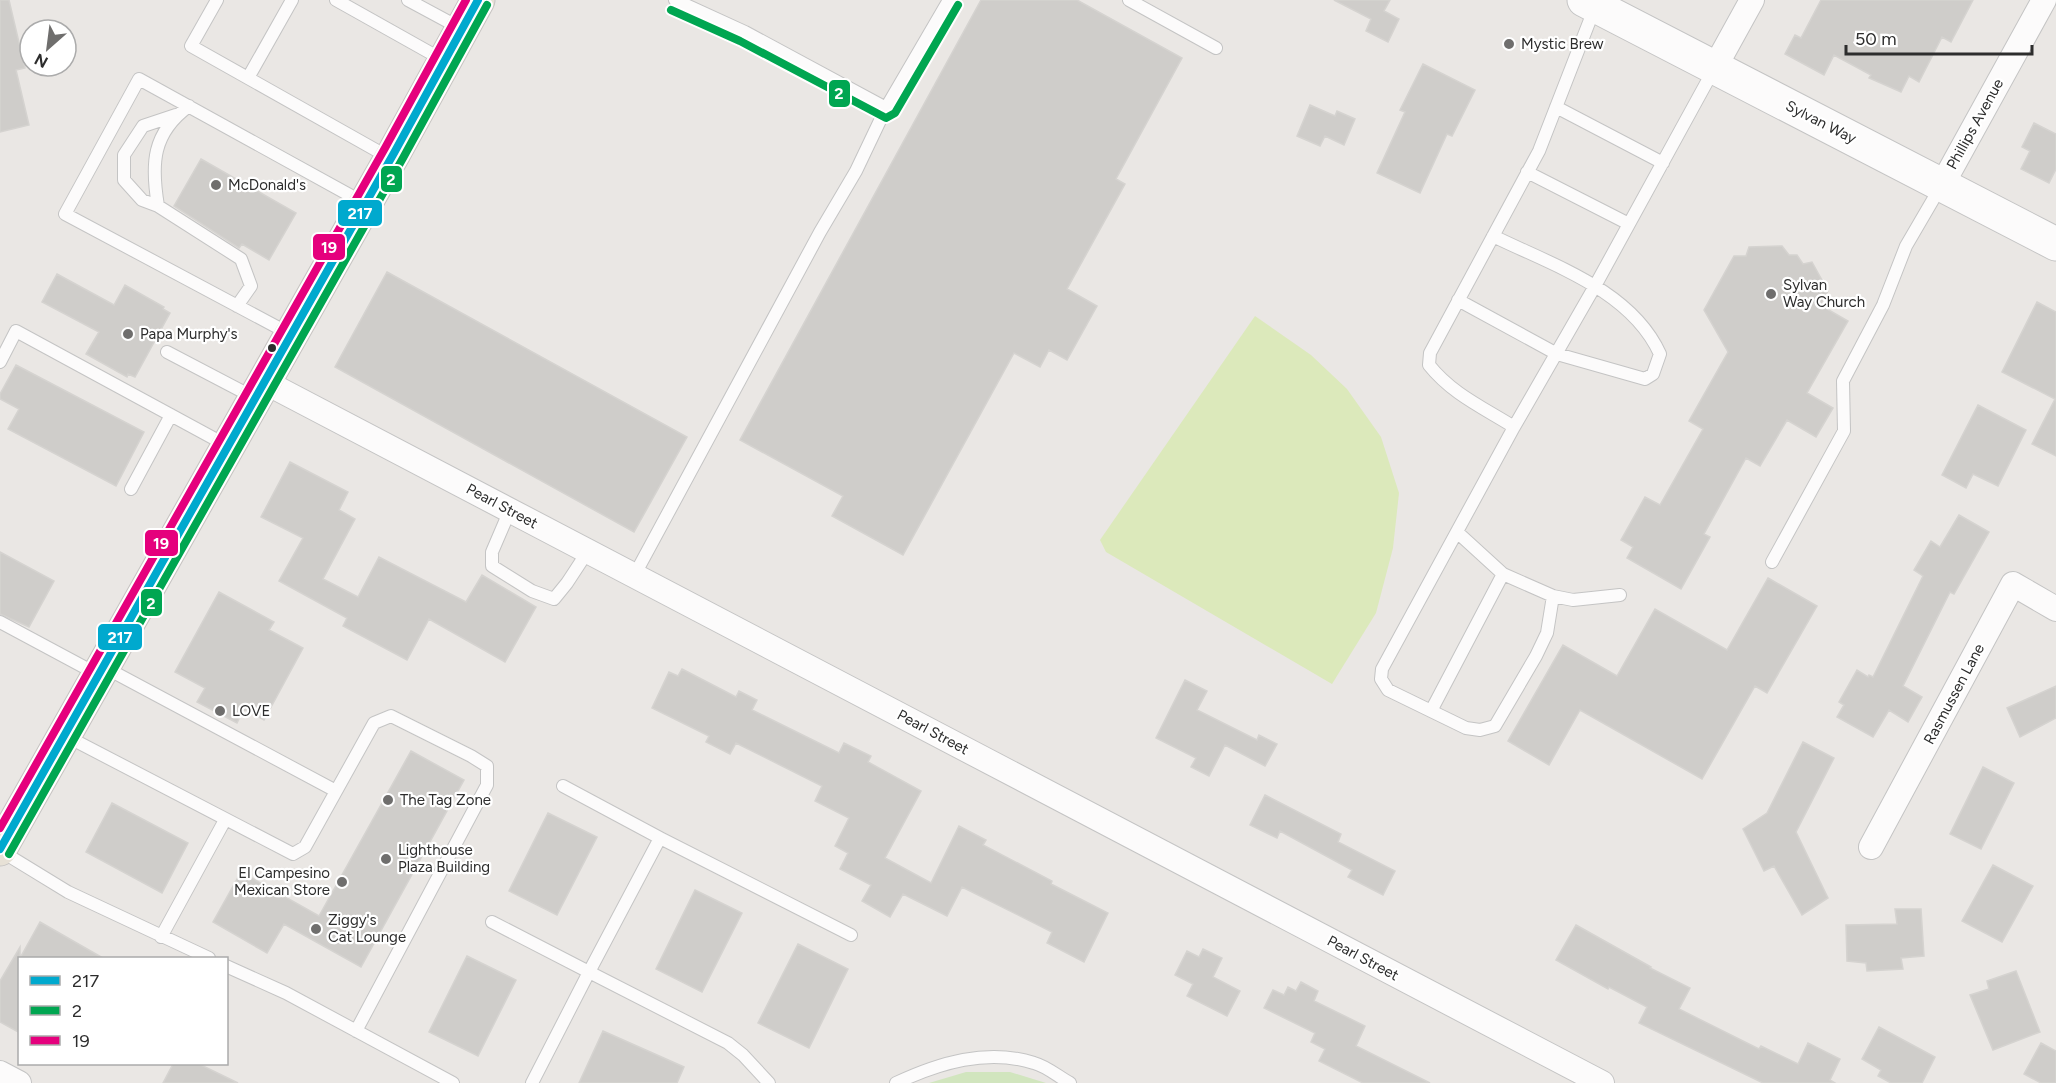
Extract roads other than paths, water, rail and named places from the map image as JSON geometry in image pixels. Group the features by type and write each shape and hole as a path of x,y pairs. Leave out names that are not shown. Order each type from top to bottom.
{"main road":[{"path":"0,850 391,159 478,0"},
{"name":"Sylvan Way","path":"1590,3 2056,244"}],"street":[{"path":"1715,67 1752,0"},
{"name":"Phillips Avenue","path":"1942,184 2044,0"},
{"name":"Pearl Street","path":"259,390 510,510 1602,1083"},
{"name":"Rasmussen Lane","path":"1871,847 2013,584 2056,609"},
{"path":"0,1073 19,1083"}],"lane":[{"path":"217,0 191,46 391,159"},
{"path":"248,78 292,0"},
{"path":"336,0 444,61"},
{"path":"408,0 462,29"},
{"path":"675,0 745,32 886,108"},
{"path":"634,576 820,232 856,171 886,108 949,0"},
{"path":"1129,0 1216,48"},
{"path":"1514,427 1459,395 1438,377 1430,365 1430,353 1539,151 1590,3"},
{"path":"1552,596 1547,633 1495,726 1480,730 1466,728 1388,690 1381,679 1382,669 1456,532 1715,67"},
{"path":"290,334 66,214 139,79 365,203"},
{"path":"158,206 154,159 162,136 176,116 189,106"},
{"path":"1556,107 1662,163"},
{"path":"176,116 143,126 124,155 124,180 142,200 158,206 241,259 251,286 237,306"},
{"path":"1527,172 1629,224"},
{"path":"1772,562 1844,431 1843,381 1883,305 1906,246 1942,184"},
{"path":"1458,300 1557,354 1645,379 1653,374 1660,354 1651,335 1625,310 1595,286 1493,236"},
{"path":"0,362 16,332 227,446"},
{"path":"167,352 259,390"},
{"path":"131,489 171,415"},
{"path":"510,510 492,552 492,566 532,591 554,599 588,551"},
{"path":"1456,532 1503,574 1552,596 1573,600 1620,595"},
{"path":"1431,711 1503,574"},
{"path":"0,622 100,670 336,791"},
{"path":"64,735 293,854 305,847 374,723 391,716 487,766 487,785 356,1031"},
{"path":"563,786 851,935"},
{"path":"161,937 225,820"},
{"path":"532,1083 660,838"},
{"path":"0,850 68,892 207,957"},
{"path":"492,922 728,1043 743,1055 769,1083"},
{"path":"228,967 286,993 453,1083"},
{"path":"896,1083 923,1071 960,1060 995,1057 1035,1063 1070,1083"}],"place":[{"name":"Mystic Brew","path":"1509,44"},
{"name":"McDonald's","path":"216,185"},
{"name":"Sylvan Way Church","path":"1771,294"},
{"name":"Papa Murphy's","path":"128,334"},
{"name":"LOVE","path":"220,711"},
{"name":"The Tag Zone","path":"388,800"},
{"name":"Lighthouse Plaza Building","path":"386,859"},
{"name":"El Campesino Mexican Store","path":"342,882"},
{"name":"Ziggy's Cat Lounge","path":"316,929"}]}
